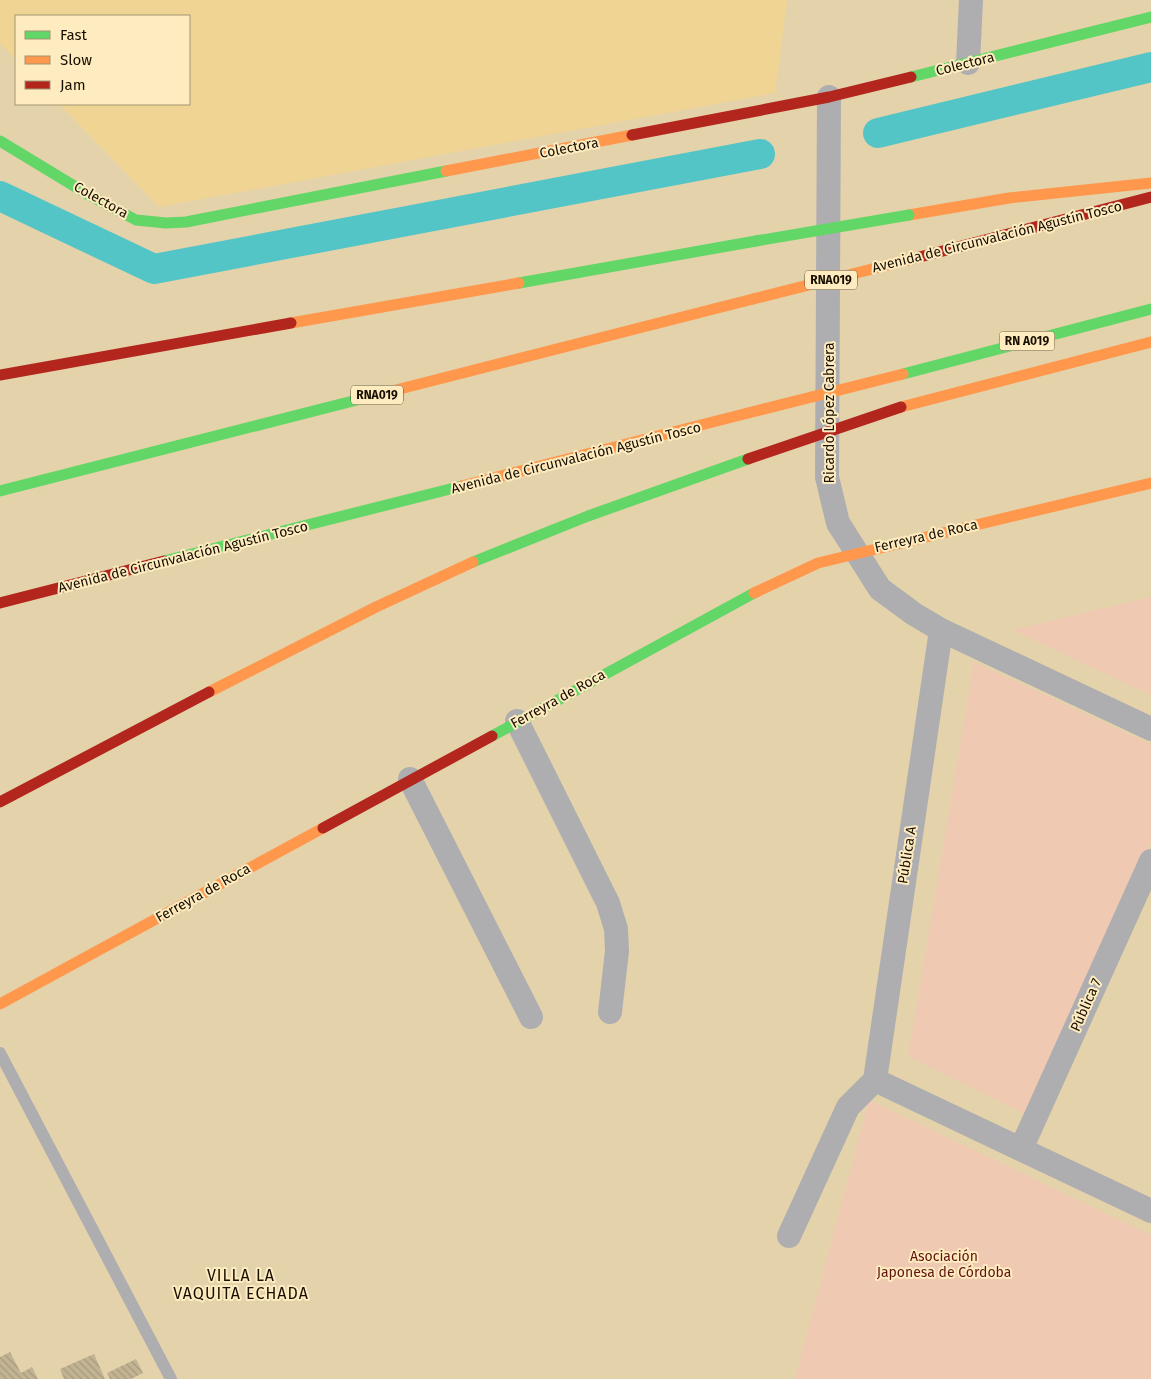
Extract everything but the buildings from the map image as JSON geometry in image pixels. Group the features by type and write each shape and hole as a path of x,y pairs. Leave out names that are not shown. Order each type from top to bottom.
{"main road":[{"name":"Colectora","path":"0,141 89,195 136,220 166,223 186,222 829,97 1151,17"},
{"path":"0,375 168,344 1009,198 1151,183"},
{"name":"Avenida de Circunvalación Agustín Tosco","path":"0,491 1151,198"},
{"name":"Avenida de Circunvalación Agustín Tosco","path":"0,603 903,374 1151,309"},
{"path":"0,802 280,656 431,581 548,531 748,459 901,407 1151,342"},
{"name":"Ferreyra de Roca","path":"0,1004 768,585 818,563 854,552 1151,483"}],"street":[{"path":"968,63 971,0"},
{"name":"Ricardo López Cabrera","path":"829,97 828,477 838,523 854,552 880,589 914,614 941,630 1151,729"},
{"name":"Pública A","path":"875,1080 941,630"},
{"path":"517,721 608,903 616,930 617,950 610,1012"},
{"path":"410,779 531,1017"},
{"name":"Pública 7","path":"1021,1149 1151,861"},
{"path":"789,1236 848,1107 875,1080 1151,1211"}],"lane":[{"path":"0,1053 170,1379"}],"shaded area":[{"path":"0,0 787,0 775,93 159,207 60,105 190,105 190,15 15,15 15,59 0,43"}],"green space":[{"path":"1151,597 1151,695 1012,630"},
{"path":"974,662 1151,744 1151,842 1025,1114 908,1056"},
{"name":"Asociación Japonesa de Córdoba","path":"869,1100 1151,1235 1151,1379 795,1379"}],"waterway":[{"path":"878,133 1151,67"},
{"path":"0,196 154,269 760,154"}],"traffic: fast":[{"path":"911,77 1151,17"},
{"path":"0,141 89,195 136,220 166,223 186,222 446,171"},
{"path":"756,241 909,215"},
{"path":"519,283 756,241"},
{"path":"903,374 1151,309"},
{"path":"0,491 392,391"},
{"path":"473,562 588,516 748,459"},
{"path":"164,561 462,486"},
{"path":"492,736 754,593"}],"traffic: slow":[{"path":"446,171 632,135"},
{"path":"909,215 1009,198 1151,183"},
{"path":"753,299 908,260"},
{"path":"291,323 519,283"},
{"path":"392,391 753,299"},
{"path":"901,407 1151,342"},
{"path":"748,413 903,374"},
{"path":"462,486 748,413"},
{"path":"754,593 818,563 1151,483"},
{"path":"209,692 376,607 473,562"},
{"path":"0,1004 323,828"}],"traffic: jam":[{"path":"632,135 829,97 911,77"},
{"path":"908,260 1151,197"},
{"path":"0,375 291,323"},
{"path":"748,459 901,407"},
{"path":"0,603 164,561"},
{"path":"0,802 209,692"},
{"path":"323,828 492,736"}],"district":[{"name":"VILLA LA VAQUITA ECHADA","path":"241,1284"}]}
